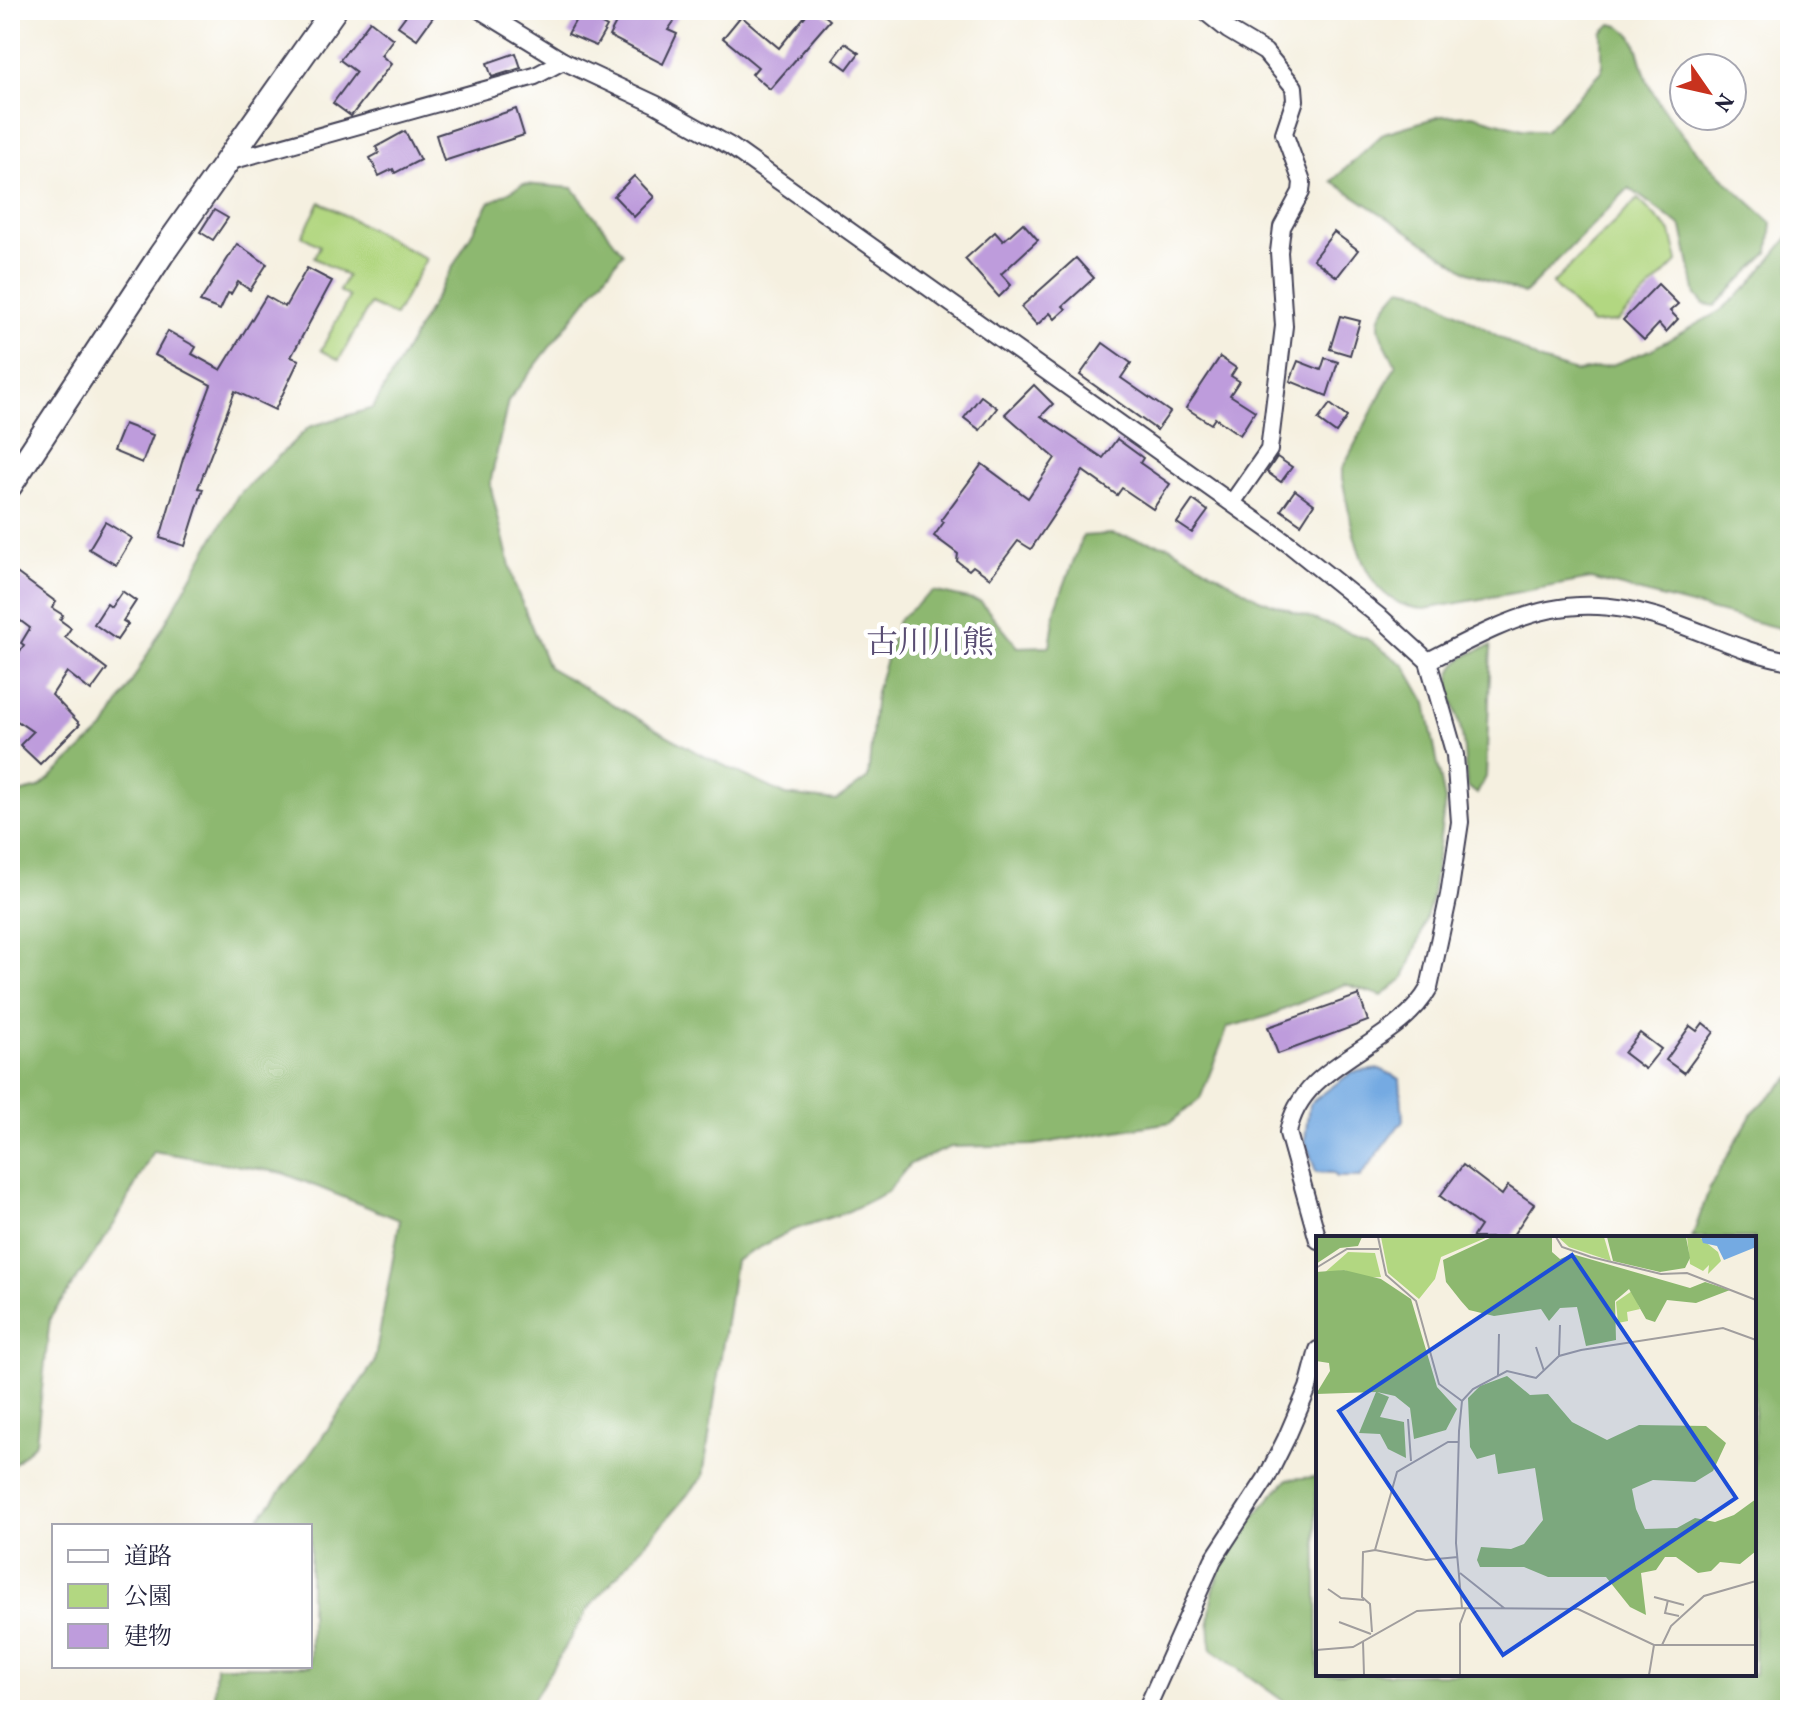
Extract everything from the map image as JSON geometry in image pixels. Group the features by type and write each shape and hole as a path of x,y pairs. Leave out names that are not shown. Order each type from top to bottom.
{"street":[{"path":"10,485 227,162 334,10"},
{"path":"480,10 563,61 655,104 730,146 1232,503 1381,618 1428,661 1455,755 1460,822 1449,895 1429,988 1422,1000 1402,1022 1315,1084 1301,1097 1291,1116 1288,1133 1317,1236"},
{"path":"1203,10 1228,30 1265,52 1294,87 1295,100 1284,133 1302,182 1301,192 1282,227 1279,252 1284,326 1269,450 1232,503"},
{"path":"227,162 535,76 563,61"},
{"path":"1428,661 1530,613 1597,603 1623,607 1763,657 1790,661"},
{"path":"1146,1710 1213,1560 1267,1477 1286,1439 1308,1388 1316,1358"}],"green space":[{"path":"1611,24 1628,32 1637,46 1648,82 1668,116 1668,132 1680,132 1721,176 1772,223 1769,252 1715,306 1704,304 1696,295 1682,227 1629,188 1524,294 1469,272 1332,181 1384,133 1441,116 1473,115 1522,129 1545,131 1602,71 1602,33"},
{"path":"523,184 573,188 623,253 508,401 490,484 515,586 548,667 698,753 786,795 836,801 868,778 876,692 898,620 933,591 981,602 1018,647 1050,646 1056,607 1083,536 1111,534 1169,546 1259,599 1367,639 1405,666 1426,703 1445,801 1431,902 1404,978 1382,996 1345,984 1266,1017 1228,1027 1200,1099 1171,1122 1033,1145 951,1147 910,1164 887,1192 849,1211 790,1231 735,1261 703,1477 588,1609 527,1710 223,1710 214,1696 216,1668 312,1668 312,1524 255,1524 311,1453 374,1363 400,1220 283,1173 153,1151 115,1223 50,1318 36,1442 10,1468 10,795 39,788 106,727 238,495 309,427 373,408 489,203"},
{"path":"1638,199 1671,232 1678,261 1617,322 1592,324 1552,284"},
{"path":"320,202 426,259 395,316 370,304 339,360 321,350 349,297 339,291 347,276 314,258 320,246 302,236"},
{"path":"1790,235 1790,631 1591,579 1425,609 1403,605 1386,595 1373,580 1363,561 1350,519 1342,469 1396,365 1379,325 1384,309 1401,288 1422,292 1541,361 1576,372 1612,365 1650,350 1720,311 1749,286"},
{"path":"1491,646 1486,777 1477,794 1467,786 1462,735 1450,681 1452,670 1459,661"},
{"path":"1790,1077 1790,1710 1296,1710 1212,1650 1209,1625 1211,1600 1227,1556 1254,1516 1288,1479 1316,1477 1316,1676 1756,1676 1756,1236 1693,1236 1710,1187 1753,1112"}],"water":[{"path":"1380,1069 1400,1079 1403,1120 1360,1177 1337,1177 1333,1173 1316,1172 1305,1140 1309,1104 1352,1072"}],"building":[{"path":"410,10 438,10 417,39 398,26"},
{"path":"623,10 682,10 668,30 677,34 663,64 609,36"},
{"path":"810,10 818,10 830,20 770,89 752,74 758,67 723,38 741,16 779,48"},
{"path":"580,12 607,27 596,46 568,34"},
{"path":"370,21 393,39 381,55 391,64 351,116 333,103 356,72 340,60"},
{"path":"845,43 859,53 847,69 833,59"},
{"path":"516,53 521,68 492,77 487,63"},
{"path":"516,109 524,135 444,161 436,135"},
{"path":"405,131 420,160 395,173 393,169 379,176 370,158 379,153 376,147"},
{"path":"634,176 654,197 634,217 614,196"},
{"path":"214,210 228,218 213,240 200,232"},
{"path":"1023,223 1038,240 1001,274 1011,285 999,297 965,259 995,232 1003,241"},
{"path":"1334,232 1358,250 1337,277 1313,259"},
{"path":"237,244 267,264 250,290 238,282 231,294 228,293 220,310 200,302"},
{"path":"1076,258 1094,278 1063,306 1066,309 1055,319 1050,313 1037,325 1021,307"},
{"path":"307,268 332,281 291,357 299,360 275,410 235,391 198,488 203,489 185,546 160,538 183,459 211,385 155,355 168,331 196,347 192,354 221,370 266,296 285,307"},
{"path":"1658,284 1678,304 1670,311 1678,319 1666,332 1659,324 1644,340 1623,320"},
{"path":"1340,316 1360,321 1350,355 1330,349"},
{"path":"1103,343 1131,363 1121,378 1170,412 1157,430 1080,375"},
{"path":"1220,357 1236,368 1231,376 1239,381 1230,395 1255,411 1240,435 1215,418 1211,424 1186,408"},
{"path":"1325,358 1338,362 1327,396 1290,381 1298,361 1321,370"},
{"path":"1034,385 1053,404 1041,416 1103,458 1117,439 1143,458 1140,463 1170,484 1153,509 1122,488 1117,495 1083,471 1031,549 1018,541 990,578 973,566 969,570 957,561 958,554 934,536 944,522 941,520 982,464 1028,498 1055,458 1005,414"},
{"path":"981,396 997,408 980,430 964,418"},
{"path":"1330,404 1347,417 1336,433 1318,420"},
{"path":"124,424 153,435 142,463 113,451"},
{"path":"1277,457 1292,467 1281,482 1267,472"},
{"path":"1295,490 1314,504 1301,524 1281,510"},
{"path":"1193,500 1208,511 1192,533 1177,523"},
{"path":"105,522 132,538 116,565 89,549"},
{"path":"10,568 56,602 52,608 63,615 60,620 71,628 65,637 107,669 91,691 67,672 52,695 80,724 40,764 20,745 33,732 10,716 10,666 24,645 21,643 30,628 10,613"},
{"path":"122,591 136,601 123,621 128,624 117,640 94,624 107,604 111,607"},
{"path":"1359,995 1368,1021 1278,1054 1268,1027"},
{"path":"1703,1023 1714,1032 1684,1073 1666,1060 1690,1026 1697,1031"},
{"path":"1640,1033 1661,1049 1645,1069 1624,1053"},
{"path":"1463,1165 1502,1195 1508,1186 1534,1204 1512,1236 1473,1236 1480,1226 1440,1196"}],"district":[{"name":"古川川熊","path":"930,642"}]}
